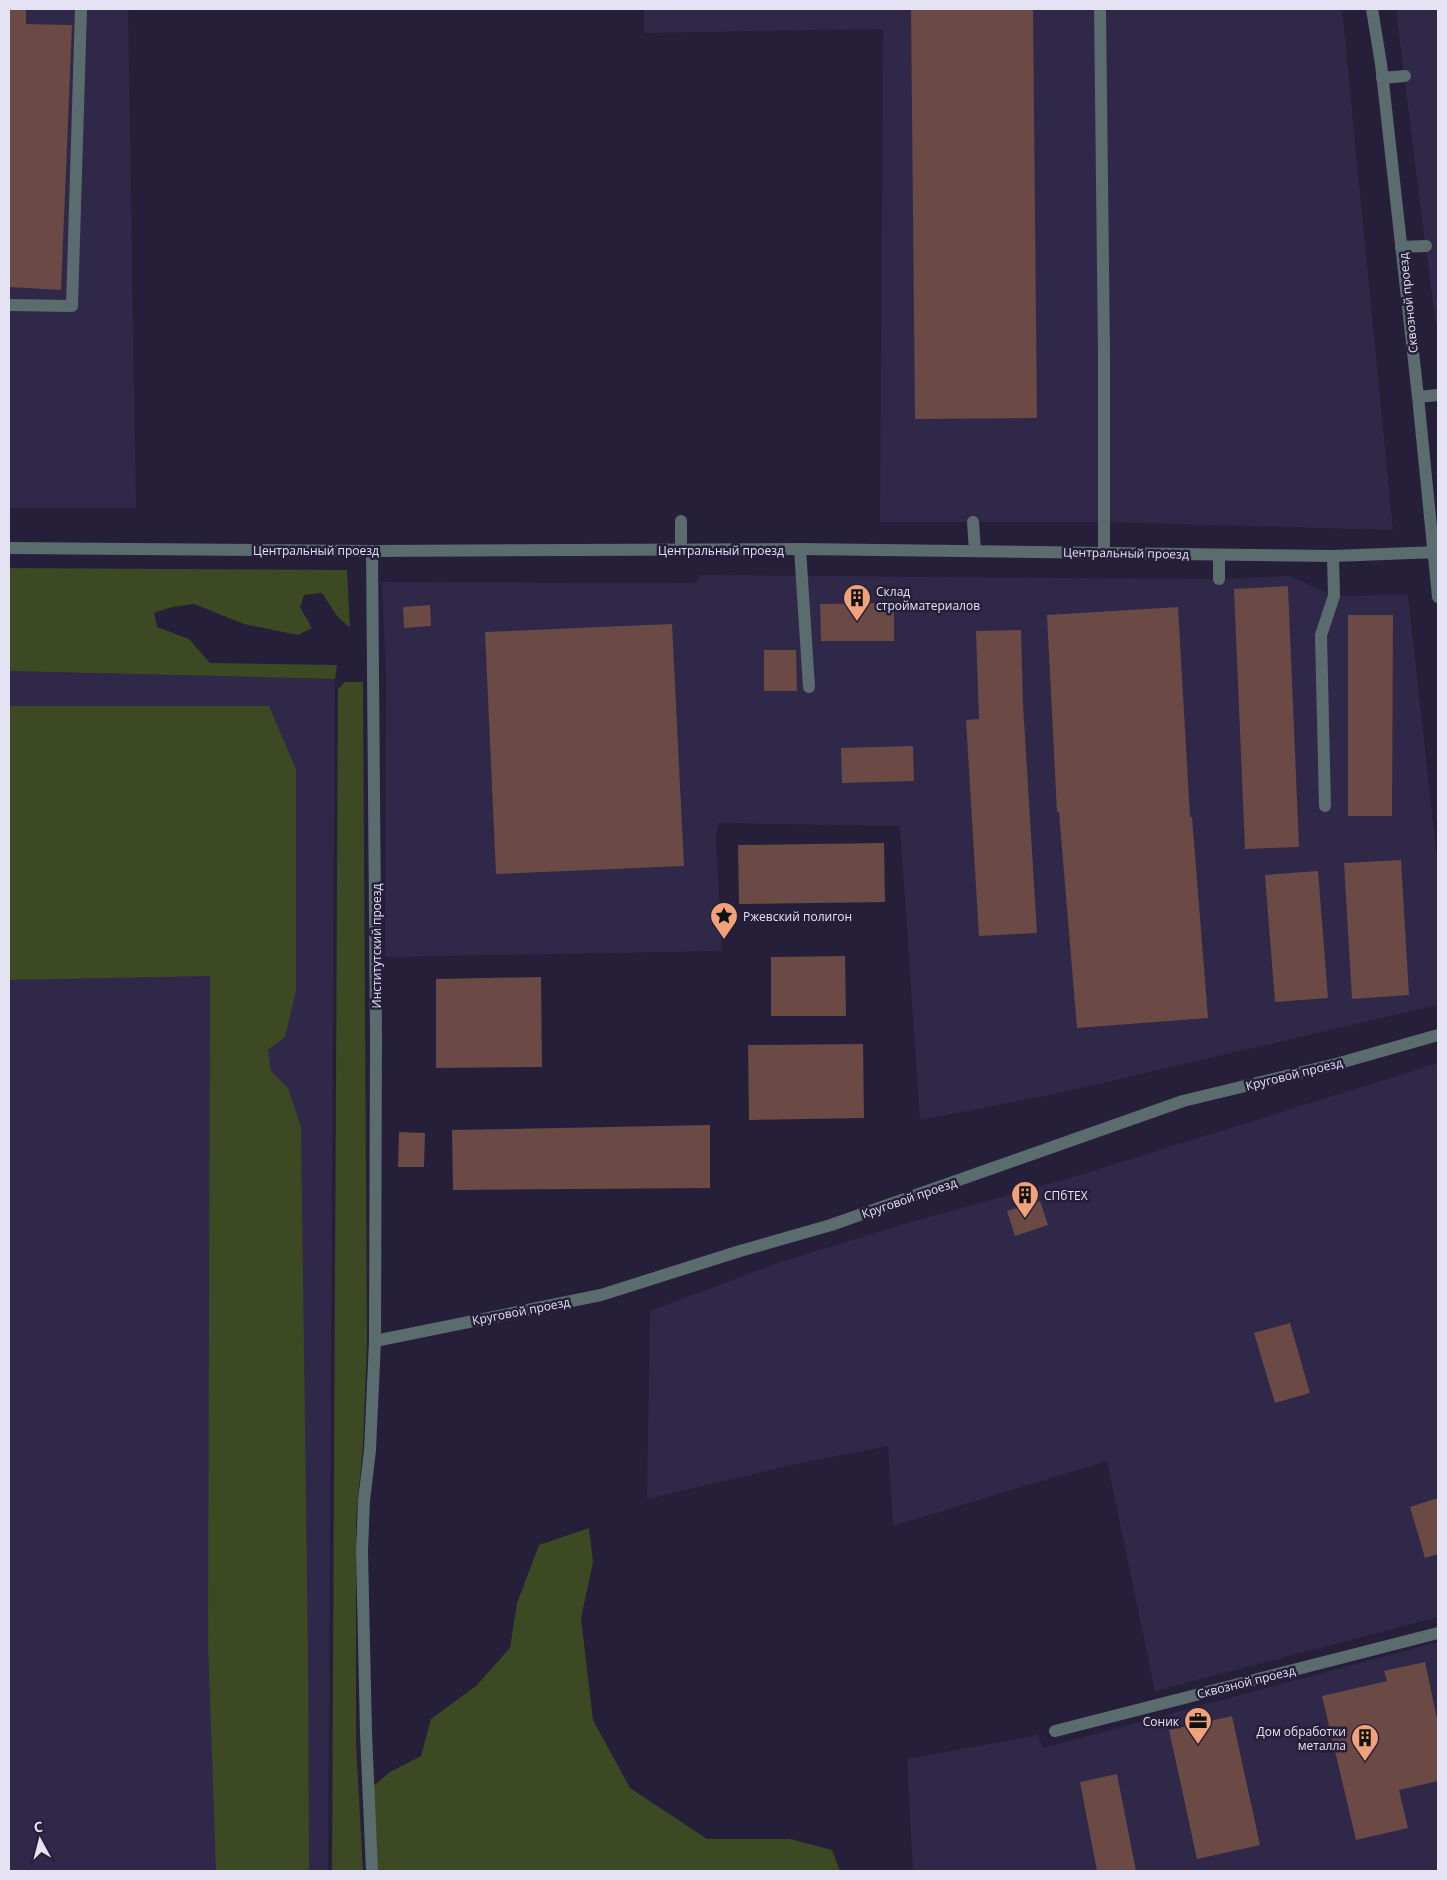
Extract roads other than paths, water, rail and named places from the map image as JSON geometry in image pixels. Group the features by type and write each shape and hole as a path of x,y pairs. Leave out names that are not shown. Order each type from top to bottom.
{"street":[{"path":"9,305 72,306 81,9"},
{"path":"1100,9 1104,553"},
{"name":"Сквозной проезд","path":"1372,9 1382,78 1418,396 1438,597"},
{"path":"1382,78 1405,76"},
{"path":"1401,247 1426,246"},
{"path":"1418,396 1438,395"},
{"path":"681,521 681,550"},
{"path":"973,522 975,551"},
{"name":"Центральный проезд","path":"9,548 372,551 800,549 1333,556 1435,552"},
{"path":"800,549 809,687"},
{"name":"Институтский проезд","path":"372,551 381,1036 375,1341 370,1450 364,1501 362,1550 366,1733 372,1871"},
{"path":"1219,555 1219,579"},
{"path":"1325,806 1320,635 1334,596 1333,556"},
{"name":"Круговой проезд","path":"375,1341 600,1295 830,1225 1183,1101 1336,1064 1438,1035"},
{"name":"Сквозной проезд","path":"1055,1731 1438,1633"}],"place":[{"name":"Склад стройматериалов","path":"857,622"},
{"name":"Ржевский полигон","path":"724,940"},
{"name":"СПбТЕХ","path":"1025,1219"},
{"name":"Соник","path":"1198,1745"},
{"name":"Дом обработки металла","path":"1365,1762"}]}
